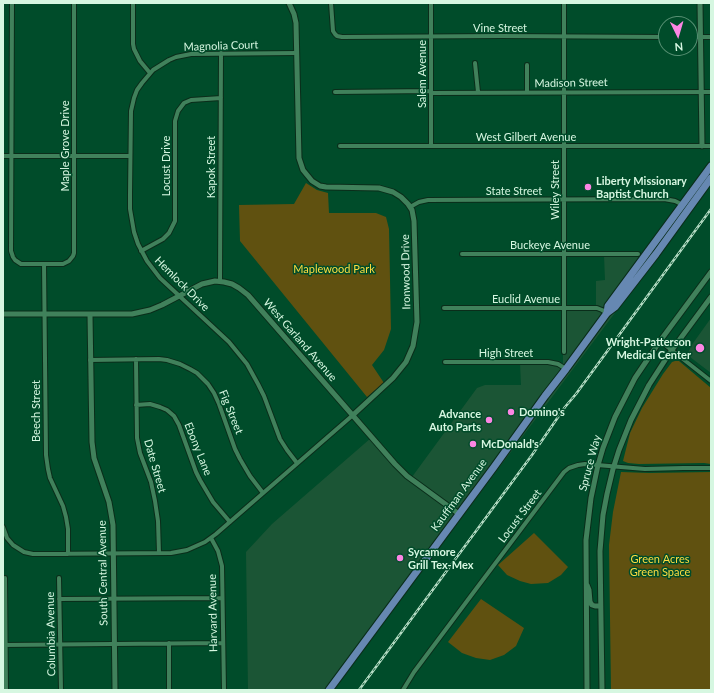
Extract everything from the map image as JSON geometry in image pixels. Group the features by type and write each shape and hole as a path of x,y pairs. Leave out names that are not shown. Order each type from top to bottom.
{"main road":[{"name":"Kauffman Avenue","path":"329,690 494,467 544,396 607,313 615,307 656,254 711,166"},
{"name":"Kauffman Avenue","path":"686,206 711,178"}],"street":[{"name":"Maple Grove Drive","path":"12,3 11,232 12,254 15,260 21,264 63,264 69,261 74,253 74,3"},
{"path":"133,3 134,49 140,61 150,73"},
{"path":"289,3 296,19 299,158 305,173 314,182 326,188 379,188 388,190 401,197 410,207"},
{"name":"Vine Street","path":"332,3 332,28 337,36 342,37 658,37"},
{"name":"Salem Avenue","path":"431,3 431,146"},
{"name":"Wiley Street","path":"564,3 564,352"},
{"path":"700,3 700,92 702,146"},
{"path":"700,37 711,37"},
{"name":"Magnolia Court","path":"150,73 161,64 176,57 194,53 297,53"},
{"name":"Kapok Street","path":"220,282 221,53"},
{"path":"475,63 478,92"},
{"path":"527,65 527,92"},
{"name":"Hemlock Drive","path":"150,73 140,86 132,105 130,117 130,209 134,232 141,250 154,271 229,342 247,364 258,384 280,439 297,463"},
{"name":"Madison Street","path":"335,92 711,92"},
{"name":"Locust Drive","path":"141,250 163,240 175,221 175,121 178,110 184,103 191,100 221,98"},
{"name":"West Gilbert Avenue","path":"340,146 711,146"},
{"path":"3,156 130,156"},
{"name":"State Street","path":"410,207 419,202 428,200 664,199 675,201 686,206"},
{"name":"Ironwood Drive","path":"3,527 5,534 16,548 24,552 38,555 176,552 199,545 211,538 353,415 398,373 409,357 414,341 417,322 414,221 410,207"},
{"name":"Buckeye Avenue","path":"462,254 638,254"},
{"name":"Beech Street","path":"44,264 46,455 50,478 66,517 68,529 68,554"},
{"name":"Spruce Way","path":"587,690 587,525 598,465 612,424 635,378 660,341 711,272"},
{"name":"West Garland Avenue","path":"3,314 124,315 154,309 202,284 220,282 236,286 248,295 395,464 402,471 459,514"},
{"path":"602,690 600,551 607,494 614,466 624,437 649,384 711,297"},
{"name":"Euclid Avenue","path":"444,308 597,308 607,313"},
{"name":"South Central Avenue","path":"90,314 92,442 94,458 111,508 113,525 115,690"},
{"path":"660,341 711,381"},
{"name":"Date Street","path":"136,359 136,431 138,443 156,500 158,521 158,553"},
{"name":"Fig Street","path":"90,360 160,359 172,361 190,369 203,379 212,390 217,399 240,460 250,476 263,492"},
{"name":"High Street","path":"445,362 548,362 558,364 566,369"},
{"name":"Ebony Lane","path":"136,405 150,404 160,406 174,416 179,425 200,480 213,502 230,522"},
{"name":"Locust Street","path":"403,690 414,672 476,589 564,472 569,468 578,465 645,469 711,468"},
{"name":"Harvard Avenue","path":"211,538 220,558 222,570 224,690"},
{"path":"5,578 4,645 6,690"},
{"name":"Columbia Avenue","path":"59,578 61,690"},
{"path":"586,582 589,590 590,602 592,605 600,606"},
{"path":"59,599 222,598"},
{"path":"168,643 169,690"},
{"path":"4,645 223,643"}],"shaded area":[{"path":"604,255 642,256 653,262 333,690 248,690 246,552 272,524 371,438 412,477 477,388 485,385 521,385 520,363 548,363 556,365 563,363 563,309 596,306 596,281 605,280"},
{"name":"Wright-Patterson Medical Center","path":"711,318 711,373 690,357 689,351"}],"green space":[{"name":"Maplewood Park","path":"306,183 317,190 328,193 329,213 376,213 386,217 389,229 391,329 384,350 372,365 384,383 367,397 240,241 239,205 294,204"},
{"path":"679,361 711,388 711,464 639,464 623,461 630,433 642,408 663,374 672,362"},
{"name":"Green Acres Green Space","path":"621,472 711,472 711,690 611,690 609,545 613,512"},
{"path":"534,533 568,567 561,575 548,583 531,584 520,581 507,575 498,565"},
{"path":"481,599 524,628 516,646 504,655 490,660 476,658 462,653 448,642"}],"railway":[{"path":"359,690 711,209"}],"place":[{"name":"Liberty Missionary Baptist Church","path":"588,187"},
{"name":"Wright-Patterson Medical Center","path":"700,348"},
{"name":"Domino's","path":"511,412"},
{"name":"Advance Auto Parts","path":"489,420"},
{"name":"McDonald's","path":"473,444"},
{"name":"Sycamore Grill Tex-Mex","path":"400,558"}]}
